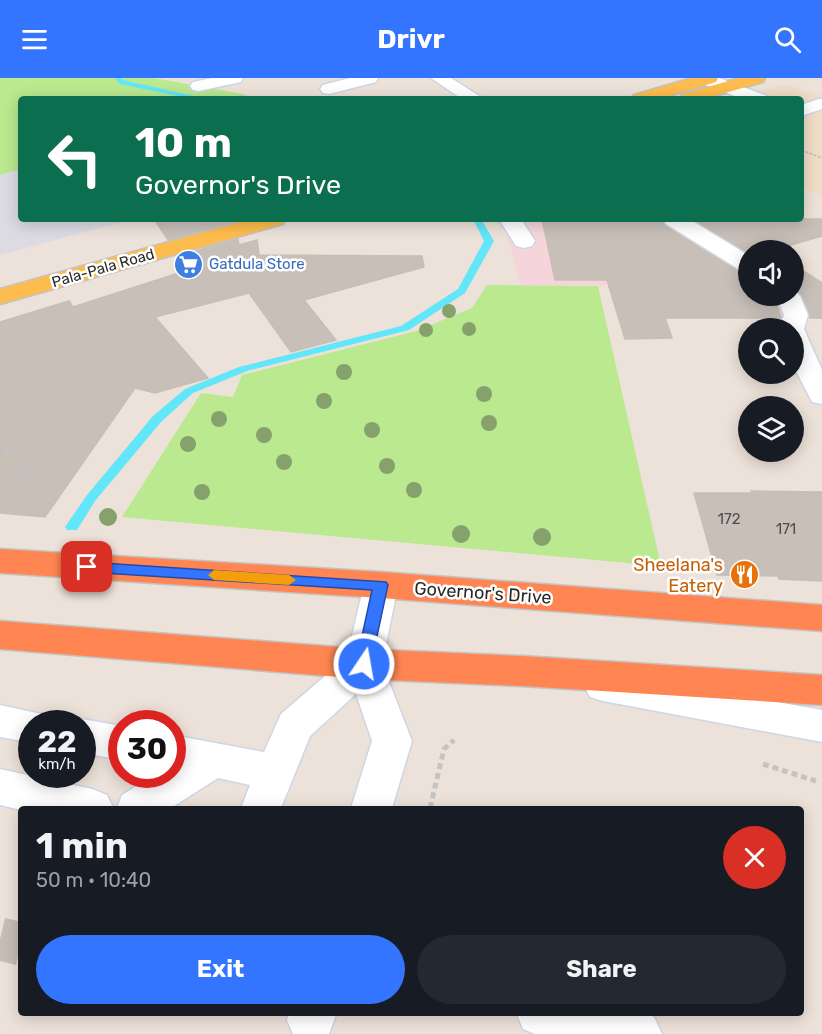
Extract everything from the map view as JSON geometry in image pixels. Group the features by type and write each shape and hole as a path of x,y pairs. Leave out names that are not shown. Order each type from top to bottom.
{"highway":[{"name":"Governor's Drive","path":"0,561 381,585 822,618"},
{"path":"0,635 364,664 522,671 822,690"}],"main road":[{"path":"650,96 707,78"},
{"path":"698,96 757,78"},
{"name":"Pala-Pala Road","path":"0,278 203,222"},
{"name":"Pala-Pala Road","path":"0,297 264,222"}],"street":[{"path":"199,86 235,78"},
{"path":"329,89 370,78"},
{"path":"443,80 465,78"},
{"path":"707,78 726,88 750,96"},
{"path":"443,80 470,96"},
{"path":"804,110 819,104"},
{"path":"512,222 524,241"},
{"path":"679,222 738,259"},
{"path":"804,362 822,396"},
{"path":"373,806 392,741 364,664 381,585"},
{"path":"262,806 295,726 364,664"},
{"path":"522,671 822,726"},
{"path":"0,722 18,725"},
{"path":"186,755 276,772"},
{"path":"140,806 213,760"},
{"path":"0,787 83,806"},
{"path":"558,1016 637,1034"}],"path":[{"path":"804,151 822,158"},
{"path":"4,450 19,451"},
{"path":"16,482 32,457 37,457"},
{"path":"430,806 444,750 454,740"},
{"path":"763,764 816,781"}],"shaded area":[{"path":"786,84 817,95 822,93 822,197 804,188 804,96 746,96"},
{"path":"18,170 18,222 122,222 0,255 0,175"},
{"path":"495,222 670,222 738,266 738,285 734,286 520,285 507,233"}],"green space":[{"path":"0,78 154,78 248,96 18,96 18,170 0,175"},
{"path":"487,285 598,286 661,566 122,517 201,393 233,397 242,375 416,331 472,308"}],"building":[{"path":"804,219 822,219 822,236 804,241 738,240 738,247 698,222 804,222"},
{"path":"156,222 232,222 168,240"},
{"path":"543,222 663,222 665,226 738,271 738,306 777,306 781,318 665,318 672,338 625,339 607,280 555,280"},
{"path":"238,239 239,245 257,240 259,255 422,256 424,267 304,300 336,340 291,352 249,293 155,317 208,378 155,393 135,388 45,517 0,513 0,322 69,301 73,307 188,270 179,256"},
{"path":"804,271 822,283 822,318 810,318 804,301"},
{"path":"751,491 822,492 822,581 779,579 778,576 717,575 694,493 752,493"}],"waterway":[{"path":"118,78 120,82 188,96"},
{"path":"72,527 91,498 157,419 189,391 243,369 405,328 462,291 489,241 479,222"}],"tunnel":[{"path":"0,939 18,943"}],"slow traffic":[{"path":"214,575 289,580"}],"place":[{"name":"Gatdula Store","path":"188,264"},
{"name":"Sheelana's Eatery","path":"744,575"}],"route":[{"path":"87,567 381,585 364,664"}]}
